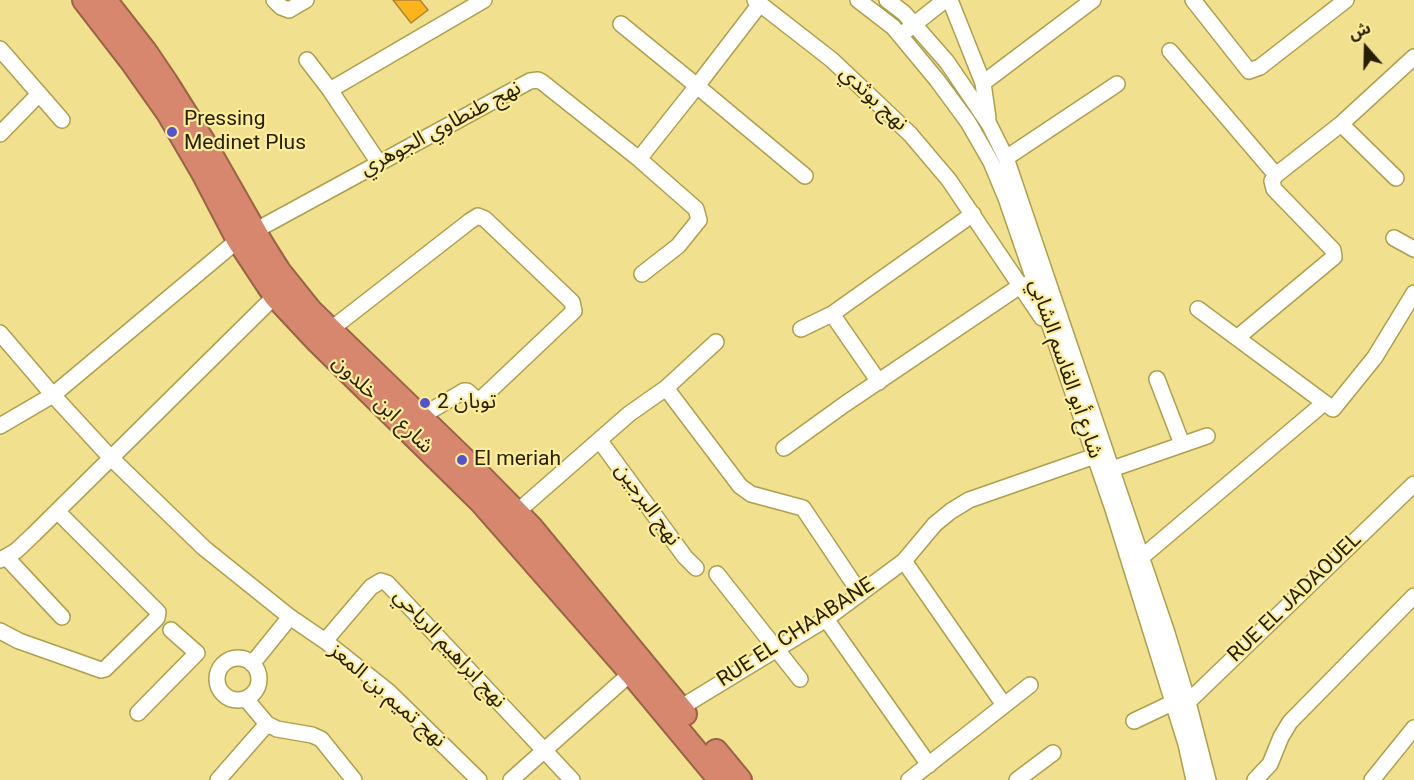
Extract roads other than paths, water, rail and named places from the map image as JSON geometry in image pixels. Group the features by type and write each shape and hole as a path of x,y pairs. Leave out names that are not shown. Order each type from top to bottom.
{"highway":[{"name":"شارع ابن خلدون","path":"84,0 168,113 203,173 246,235 311,311 517,512 740,780"},
{"name":"شارع ابن خلدون","path":"105,0 144,51 190,119 275,296 318,342 481,502 631,673 720,780"}],"street":[{"path":"274,0 281,7 289,10 306,0"},
{"path":"330,90 484,0"},
{"name":"شارع أبو القاسم الشابي","path":"858,0 897,32 937,80 968,122 991,162 1041,279 1112,469 1136,562 1180,703 1208,780"},
{"name":"شارع أبو القاسم الشابي","path":"887,0 909,19 947,62 989,124 1006,158 1041,279 1053,334 1095,456 1136,562"},
{"path":"909,19 913,0"},
{"path":"897,32 909,19 945,0"},
{"path":"950,0 983,83 989,124"},
{"path":"983,83 1093,0"},
{"path":"1193,0 1249,71 1260,67 1346,0"},
{"path":"642,274 678,246 699,220 696,209 639,159 697,86 758,2"},
{"name":"نهج بوثدي","path":"758,2 832,60 910,134 950,180 1053,334"},
{"path":"621,24 805,176"},
{"path":"0,49 62,120"},
{"path":"1170,51 1276,175"},
{"path":"1238,338 1334,257 1333,250 1274,189 1272,181 1276,175 1341,124 1414,57"},
{"path":"307,60 330,90 379,164"},
{"name":"نهج طنطاوي الجوهري","path":"0,426 53,395 246,235 530,81 538,80 639,159"},
{"path":"1006,158 1117,84"},
{"path":"0,134 39,94"},
{"path":"1341,124 1396,178"},
{"path":"801,329 832,314 973,214"},
{"path":"330,330 478,216 485,219 572,303 574,312 481,399 464,391 420,417"},
{"path":"1394,238 1414,249"},
{"path":"784,448 818,422 1020,286 1041,279"},
{"path":"62,617 3,558 33,535 275,296"},
{"path":"1198,309 1333,409 1375,357 1412,300"},
{"path":"832,314 879,382"},
{"name":"نهج تميم بن المعز","path":"0,333 110,457 204,548 388,691 479,780"},
{"path":"517,512 646,400 666,388 716,342"},
{"path":"1157,379 1182,444"},
{"path":"666,388 740,486 751,494 803,508 860,593"},
{"path":"1136,562 1324,403"},
{"path":"1112,469 1207,436"},
{"name":"نهج البرجين","path":"600,441 685,557 696,568"},
{"name":"RUE EL CHAABANE","path":"680,708 826,619 904,561 935,524 969,500 1095,456"},
{"name":"RUE EL JADAOUEL","path":"1180,703 1414,484"},
{"path":"0,631 19,641 101,670 105,669 157,618 158,612 57,511"},
{"path":"904,561 1004,705"},
{"path":"717,574 800,679"},
{"name":"نهج ابراهيم الرياحي","path":"325,641 371,587 381,581 387,583 572,780"},
{"path":"1255,780 1270,764 1290,722 1414,596"},
{"path":"252,664 290,617"},
{"path":"826,619 929,765"},
{"path":"171,630 218,672"},
{"path":"138,713 197,653"},
{"path":"237,658 245,659 252,664 257,670 258,687 246,699 230,699 223,695 216,680 222,665 237,658"},
{"path":"511,780 631,673"},
{"path":"909,780 1029,685"},
{"path":"246,699 267,724 277,729 312,735 321,739 354,780"},
{"path":"1134,721 1180,703"},
{"name":"شارع أبو القاسم الشابي","path":"1180,703 1194,780"},
{"path":"218,780 267,724"},
{"path":"1372,780 1414,728"},
{"path":"1017,780 1053,753"}],"place":[{"name":"Pressing Medinet Plus","path":"172,132"},
{"name":"توبان 2","path":"425,403"},
{"name":"El meriah","path":"462,460"}]}
